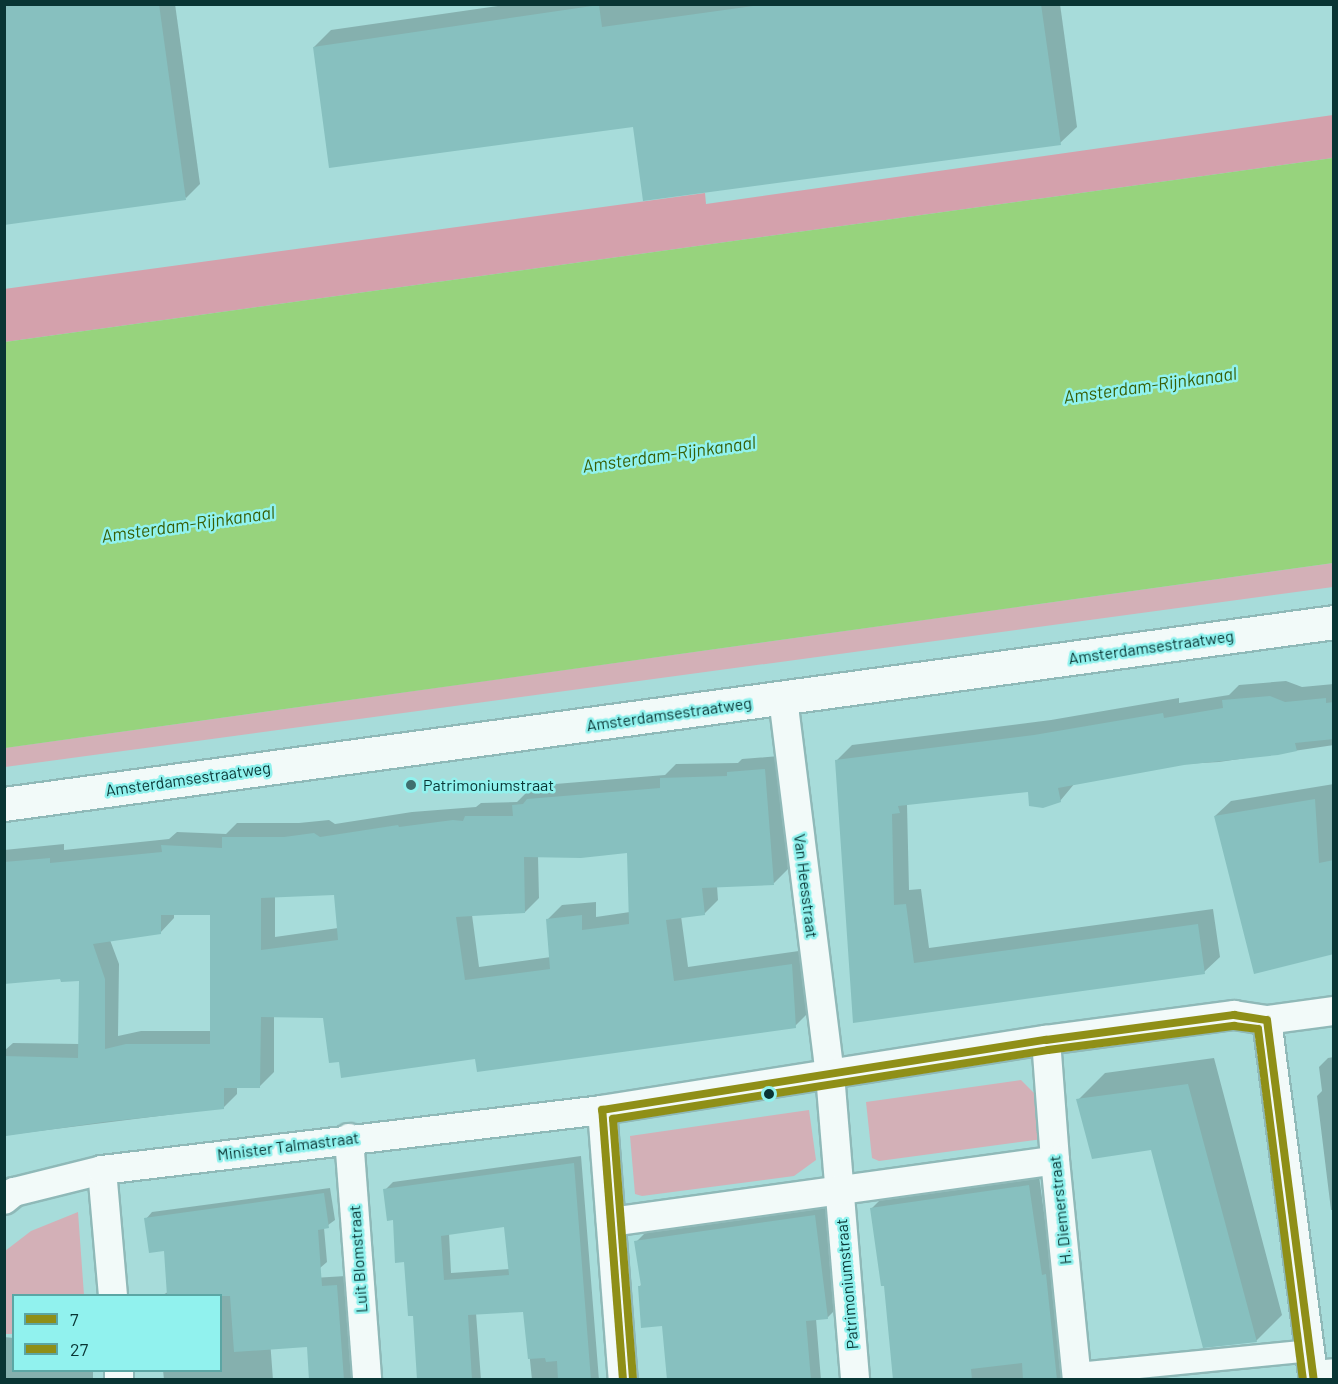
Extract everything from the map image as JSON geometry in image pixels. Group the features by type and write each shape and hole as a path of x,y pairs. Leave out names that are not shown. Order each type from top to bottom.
{"main road":[{"name":"Amsterdamsestraatweg","path":"4,804 1334,622"}],"street":[{"name":"Van Heesstraat","path":"783,698 830,1074"},
{"name":"Minister Talmastraat","path":"4,1200 14,1192 102,1170 349,1138 602,1110 1046,1041 1234,1016 1267,1020 1334,1011"},
{"path":"1077,1376 1318,1368 1267,1020"},
{"name":"H. Diemerstraat","path":"1046,1041 1054,1160 1077,1376"},
{"path":"830,1074 838,1189"},
{"path":"602,1110 622,1380"},
{"name":"Luit Blomstraat","path":"349,1138 367,1380"},
{"path":"611,1222 1054,1160"},
{"path":"102,1170 113,1294"},
{"name":"Patrimoniumstraat","path":"838,1189 855,1380"}],"shaded area":[{"path":"1333,115 1333,158 5,342 4,289 705,193 706,204"},
{"path":"1333,563 1333,587 5,767 4,748"},
{"path":"1021,1080 1038,1097 1043,1139 879,1161 872,1158 866,1102"},
{"path":"809,1110 816,1160 794,1176 642,1196 635,1194 630,1136"},
{"path":"78,1212 84,1294 12,1294 12,1334 5,1334 5,1251 31,1231"}],"water":[{"name":"Amsterdam-Rijnkanaal","path":"1333,158 1333,563 5,748 5,342"}],"building":[{"path":"4,4 159,4 186,200 4,225"},
{"path":"768,4 1041,4 1061,145 643,201 633,127 329,168 313,47 599,5 602,27"},
{"path":"1270,696 1285,702 1326,698 1326,703 1334,702 1334,739 1295,743 1297,751 1278,755 1184,765 1058,788 1061,802 1043,808 1029,806 1028,792 898,806 900,813 892,814 894,905 906,904 914,963 1198,924 1205,974 853,1023 835,760 1034,735 1163,713 1164,718 1223,708 1222,700"},
{"path":"765,769 774,885 702,888 705,915 666,920 674,981 792,964 796,1028 477,1072 475,1059 341,1078 339,1062 329,1063 323,1018 261,1017 260,1088 224,1088 224,1109 104,1122 6,1136 4,1056 78,1058 79,981 61,982 60,979 4,984 4,862 50,858 50,863 162,852 161,845 222,848 222,837 284,837 314,833 320,837 398,825 399,827 453,820 463,821 465,816 513,816 512,805 523,804 527,799 660,788 660,778 727,776 727,772","holes":["627,853 629,924 582,930 582,915 546,919 550,969 465,980 456,917 525,913 524,857 581,858","334,895 338,940 261,950 261,898","161,915 210,915 210,1044 126,1044 105,1049 105,979 93,944 161,934"]},
{"path":"1315,799 1319,863 1334,860 1334,954 1254,974 1214,816"},
{"path":"1188,1084 1257,1342 1203,1348 1151,1150 1092,1159 1076,1099"},
{"path":"574,1163 591,1380 558,1380 557,1361 546,1362 545,1358 528,1359 523,1312 468,1315 472,1380 417,1380 413,1316 408,1316 404,1262 395,1263 393,1220 387,1221 383,1189","holes":["504,1227 509,1275 444,1280 441,1236"]},
{"path":"1029,1185 1042,1275 1046,1274 1057,1380 1023,1380 1022,1363 971,1369 972,1380 893,1380 884,1286 881,1286 870,1208"},
{"path":"324,1193 329,1228 318,1230 322,1286 337,1285 344,1380 309,1380 307,1347 234,1352 230,1296 167,1294 164,1251 149,1253 144,1218"},
{"path":"815,1215 828,1319 806,1321 811,1380 667,1380 662,1326 641,1328 638,1286 641,1286 634,1241"}],"transit line":[{"name":"7","path":"623,1380 602,1110 1046,1040 1234,1015 1267,1020 1314,1380"},
{"name":"27","path":"633,1379 613,1119 1048,1050 1234,1026 1258,1029 1303,1380"}],"place":[{"name":"Patrimoniumstraat","path":"411,785"}]}
